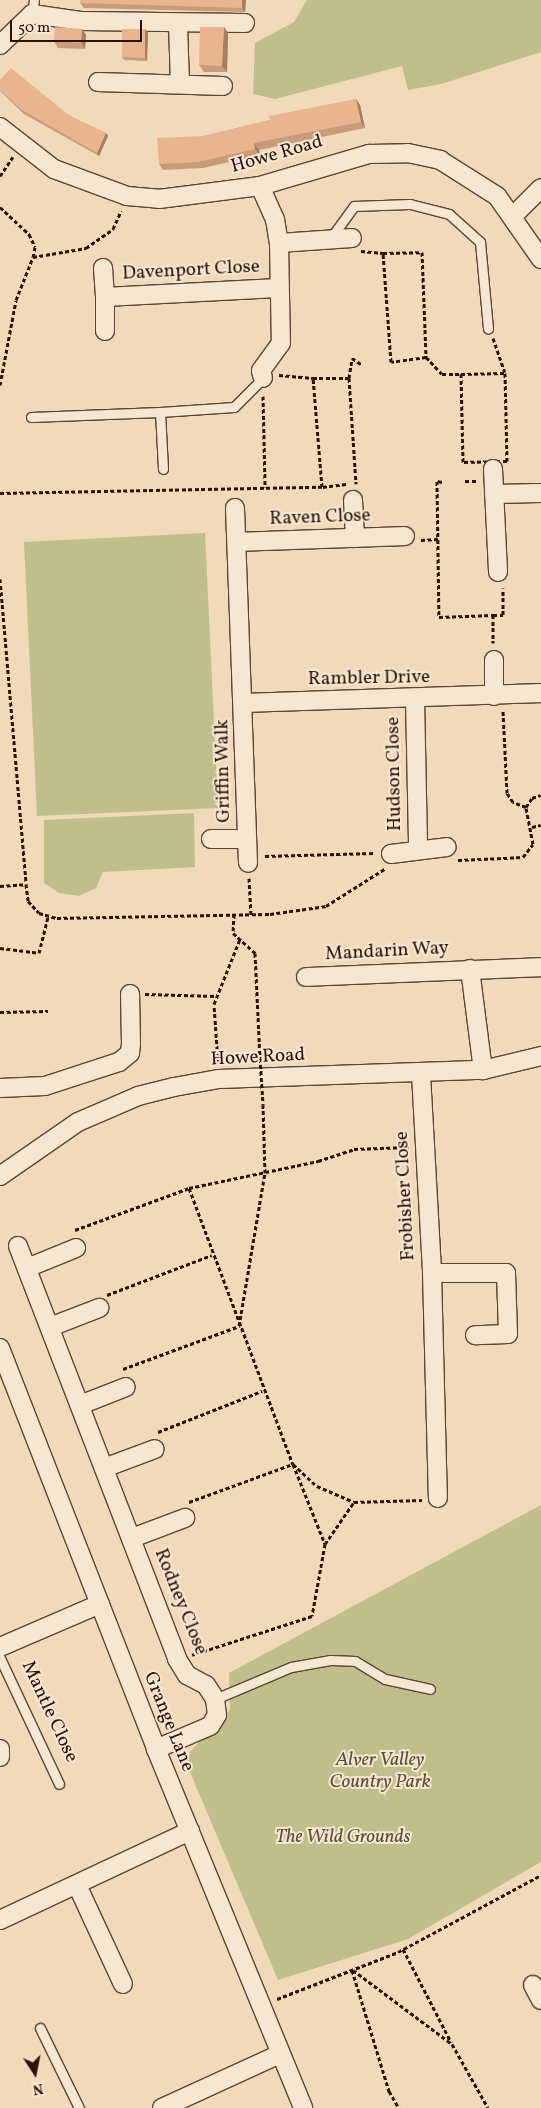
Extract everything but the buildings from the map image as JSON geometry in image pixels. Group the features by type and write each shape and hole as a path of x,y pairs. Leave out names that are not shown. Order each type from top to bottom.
{"street":[{"path":"0,45 33,7 81,21 178,24 245,23"},
{"path":"178,24 180,84"},
{"path":"98,82 223,86"},
{"name":"Howe Road","path":"0,127 21,146 54,169 126,196 198,197 260,186 332,161 408,153 440,160 467,173 514,215 541,259"},
{"path":"260,186 275,219 279,243 278,288 281,343 262,374"},
{"path":"514,215 541,188"},
{"path":"279,243 352,238"},
{"name":"Davenport Close","path":"103,268 105,332"},
{"name":"Davenport Close","path":"105,297 278,288"},
{"path":"493,469 498,572"},
{"path":"494,494 541,492"},
{"path":"353,500 355,538"},
{"path":"235,508 244,703"},
{"name":"Raven Close","path":"237,542 405,536"},
{"path":"494,660 494,696"},
{"name":"Rambler Drive","path":"244,703 415,699 541,693"},
{"name":"Hudson Close","path":"415,699 418,848"},
{"name":"Griffin Walk","path":"244,703 248,863"},
{"name":"Griffin Walk","path":"211,839 247,839"},
{"name":"Hudson Close","path":"388,853 418,848 447,847"},
{"name":"Mandarin Way","path":"306,977 541,967"},
{"name":"Mandarin Way","path":"470,969 483,1070"},
{"path":"0,1088 45,1086 119,1062 130,1052 132,1044 130,994"},
{"name":"Howe Road","path":"0,1176 48,1139 110,1107 174,1087 219,1079 421,1074 483,1070 541,1056"},
{"name":"Frobisher Close","path":"421,1074 432,1273 506,1273 508,1334 474,1335"},
{"name":"Rodney Close","path":"18,1246 132,1538 177,1660 187,1675 206,1685 215,1700"},
{"path":"27,1268 76,1248"},
{"path":"432,1273 432,1337 438,1498"},
{"path":"50,1327 99,1308"},
{"name":"Grange Lane","path":"0,1348 7,1385 100,1604 156,1748 303,2108"},
{"path":"80,1405 126,1387"},
{"path":"104,1468 155,1449"},
{"name":"Rodney Close","path":"132,1538 185,1518"},
{"name":"Mantle Close","path":"0,1647 100,1604"},
{"path":"156,1748 210,1726 217,1715 215,1700"},
{"path":"0,1749 0,1757"},
{"path":"0,1920 190,1831"},
{"path":"76,1885 123,1984"},
{"path":"533,1985 541,2000"},
{"path":"162,2108 280,2054"}],"lane":[{"path":"330,239 354,206 410,204 449,214 480,242 488,329"},
{"path":"32,416 160,412 234,407 262,374"},
{"path":"160,412 163,469"},
{"name":"Mantle Close","path":"0,1658 59,1784"},
{"path":"215,1700 291,1667 330,1660 355,1661 385,1679 430,1689"},
{"path":"40,2028 79,2108"}],"path":[{"path":"0,176 21,146"},
{"path":"33,257 86,248 113,229 126,196"},
{"path":"0,207 29,234 35,247 16,300 2,366 0,385"},
{"path":"426,357 389,362 383,253 422,252 426,357 442,374 505,372"},
{"path":"461,374 463,462 507,461 505,372 498,345 488,329"},
{"path":"0,493 322,487 357,483 349,378 352,358 361,364"},
{"path":"265,487 262,374 313,378 349,378"},
{"path":"313,378 322,487"},
{"path":"442,482 437,481 439,617 503,615 502,572 498,572"},
{"path":"0,578 26,884 28,901 39,913 48,916 251,915 248,863 260,856 388,853"},
{"path":"493,615 494,660"},
{"path":"526,807 532,798 541,795"},
{"path":"532,827 541,825"},
{"path":"0,886 26,884"},
{"path":"234,914 233,933 256,953 264,1173 239,1326"},
{"path":"0,948 39,953 48,916"},
{"path":"219,1079 216,996 240,939"},
{"path":"130,994 190,992 216,996"},
{"path":"0,1012 48,1011"},
{"path":"76,1248 69,1232 189,1188 264,1173 354,1149 424,1146"},
{"path":"189,1188 262,1391 325,1544"},
{"path":"99,1308 95,1299 212,1255"},
{"path":"126,1387 121,1370 239,1326"},
{"path":"155,1449 152,1435 262,1391"},
{"path":"293,1464 317,1486 354,1502 383,1505 438,1498"},
{"path":"185,1518 180,1505 293,1464"},
{"path":"177,1660 312,1616 325,1544 354,1502"},
{"path":"260,2006 403,1949 541,1875"},
{"path":"403,1949 452,2044 488,2108"},
{"path":"352,1970 452,2044"},
{"path":"352,1970 389,2091 399,2108"}],"green space":[{"path":"307,0 541,0 541,52 441,84 408,90 402,66 275,99 253,94 255,43 294,22"},
{"path":"205,533 218,808 37,816 24,542"},
{"path":"194,813 195,867 103,872 96,888 79,896 59,893 44,883 44,820"},
{"name":"The Wild Grounds","path":"541,1505 541,1862 408,1939 278,1980 184,1758 230,1710 229,1673"}],"park label":[{"name":"Alver Valley Country Park","path":"380,1772"}]}
